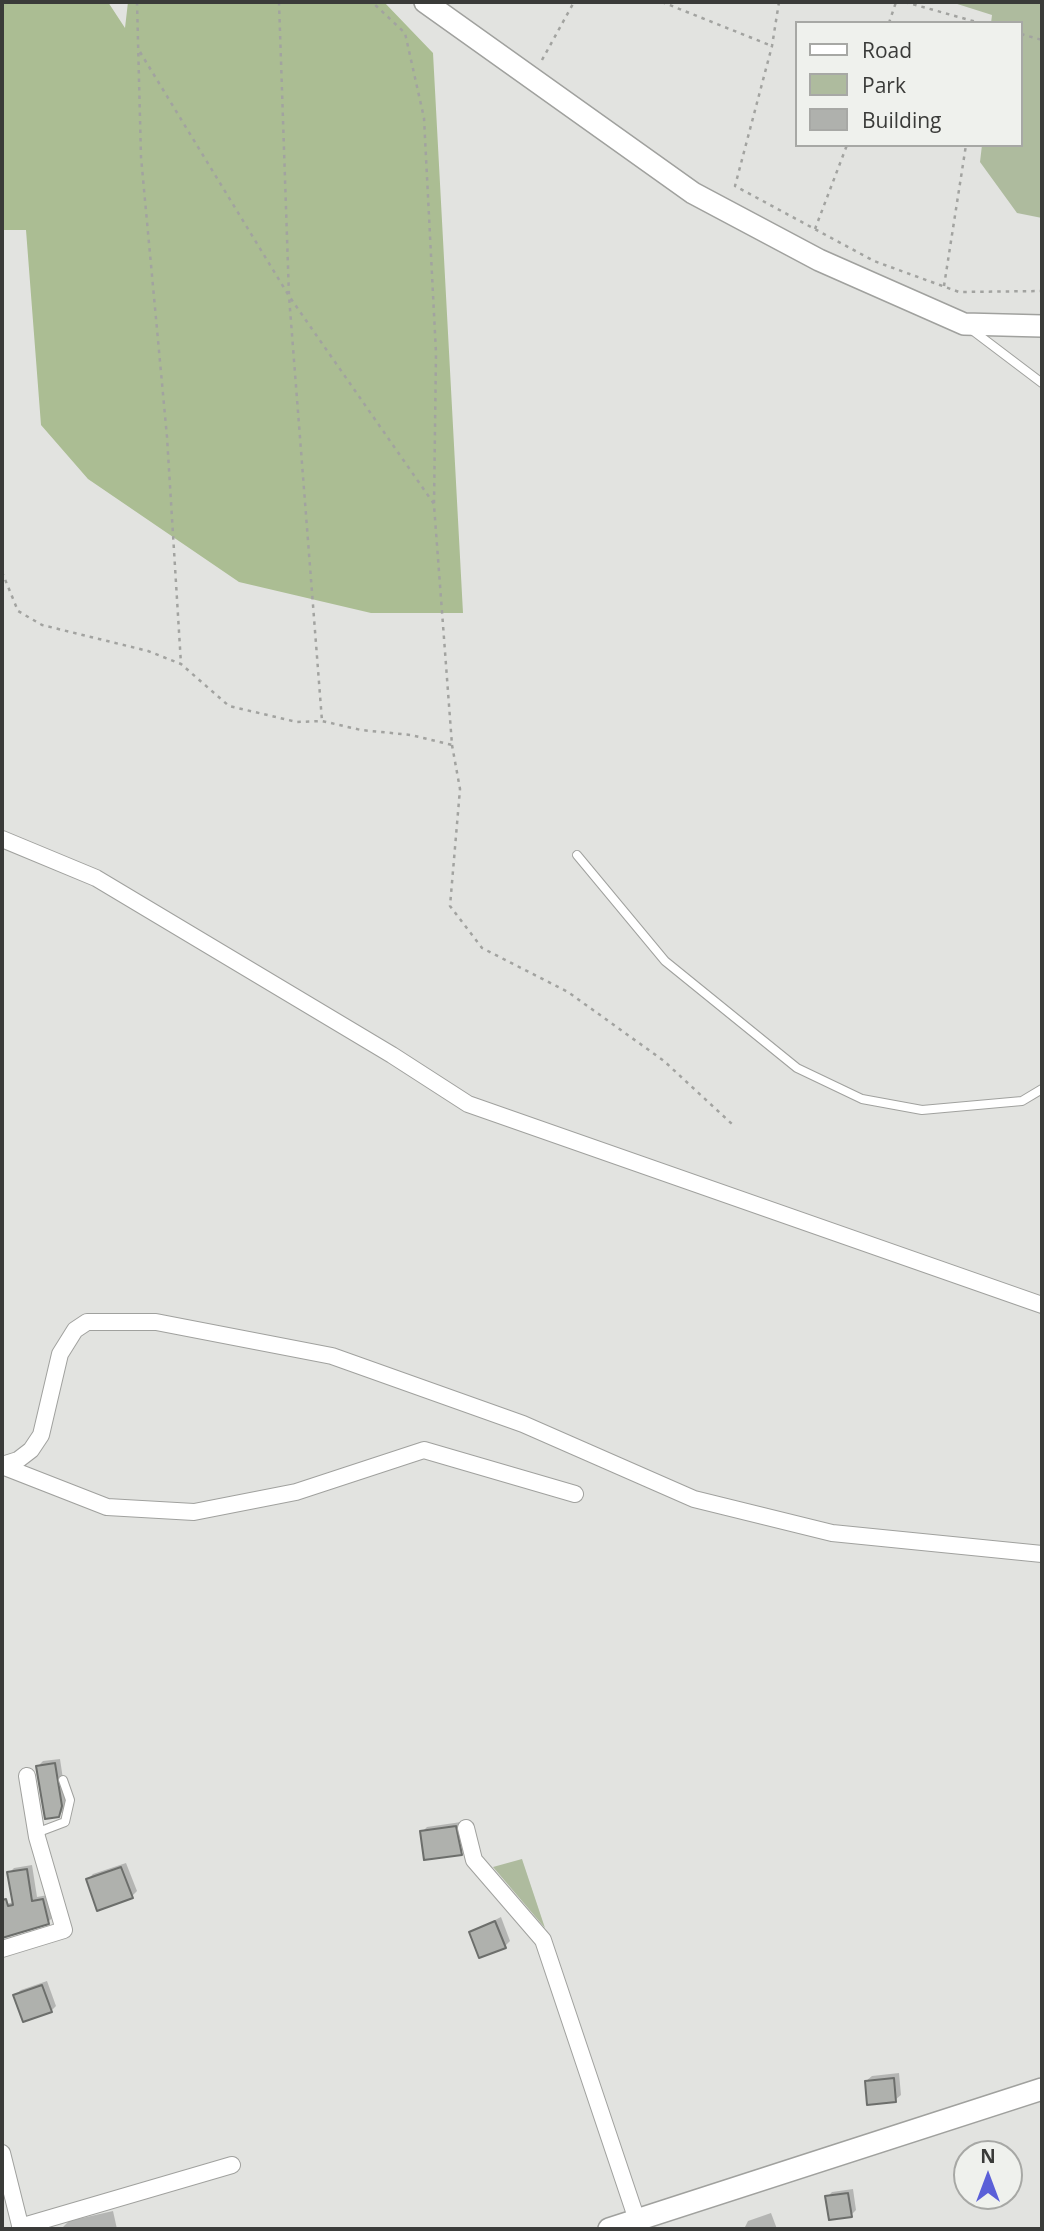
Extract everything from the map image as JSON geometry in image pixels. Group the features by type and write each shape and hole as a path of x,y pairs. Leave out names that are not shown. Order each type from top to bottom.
{"street":[{"path":"425,2 693,192 820,260 964,324 1042,326"},
{"path":"2,839 96,878 392,1055 468,1104 1042,1306"},
{"path":"2,1466 18,1460 31,1450 41,1436 60,1354 75,1330 86,1322 156,1322 332,1356 523,1424 694,1499 832,1533 1042,1554"},
{"path":"2,1466 107,1507 194,1513 296,1492 424,1450 575,1493"},
{"path":"2,1949 64,1930 36,1833 27,1776"},
{"path":"466,1828 474,1860 543,1940 639,2225"},
{"path":"609,2229 639,2225 1042,2089"},
{"path":"2,2154 20,2228 232,2165"}],"lane":[{"path":"964,324 1042,383"},
{"path":"577,855 664,961 797,1068 862,1099 922,1110 1022,1101 1042,1089"},
{"path":"36,1833 65,1822 70,1800 63,1780"}],"path":[{"path":"137,2 141,158 167,437 181,663"},
{"path":"279,2 289,296 322,721"},
{"path":"372,2 405,33 424,118 436,353 434,505 452,745 460,789 450,906 482,948 568,992 664,1061 732,1124"},
{"path":"533,77 574,2"},
{"path":"662,2 772,46"},
{"path":"779,2 772,46 735,186 874,261 959,292 1042,291"},
{"path":"890,21 896,2"},
{"path":"905,2 973,21"},
{"path":"1023,35 1042,40"},
{"path":"138,49 289,296 434,505"},
{"path":"815,229 846,147"},
{"path":"944,286 966,147"},
{"path":"2,572 19,611 42,625 148,651 181,663 229,706 297,722 322,721 360,730 411,735 452,745"}],"green space":[{"path":"2,2 108,2 125,28 128,2 384,2 433,53 463,613 371,613 239,582 88,479 41,425 26,230 2,230"},
{"path":"951,2 1042,2 1042,218 1017,213 980,162 982,147 1023,147 1023,21 991,21 992,15"},
{"path":"522,1859 545,1928 493,1867"}],"building":[{"path":"55,1763 62,1806 59,1817 45,1819 36,1766"},
{"path":"456,1826 462,1855 424,1860 420,1831"},
{"path":"121,1867 133,1898 97,1911 86,1879"},
{"path":"27,1869 32,1901 43,1899 49,1924 2,1938 2,1900 6,1899 8,1906 13,1905 7,1872"},
{"path":"495,1921 506,1948 479,1958 469,1932"},
{"path":"42,1985 52,2012 23,2022 13,1995"},
{"path":"894,2078 896,2102 867,2105 865,2081"},
{"path":"848,2193 852,2217 829,2220 825,2196"}]}
